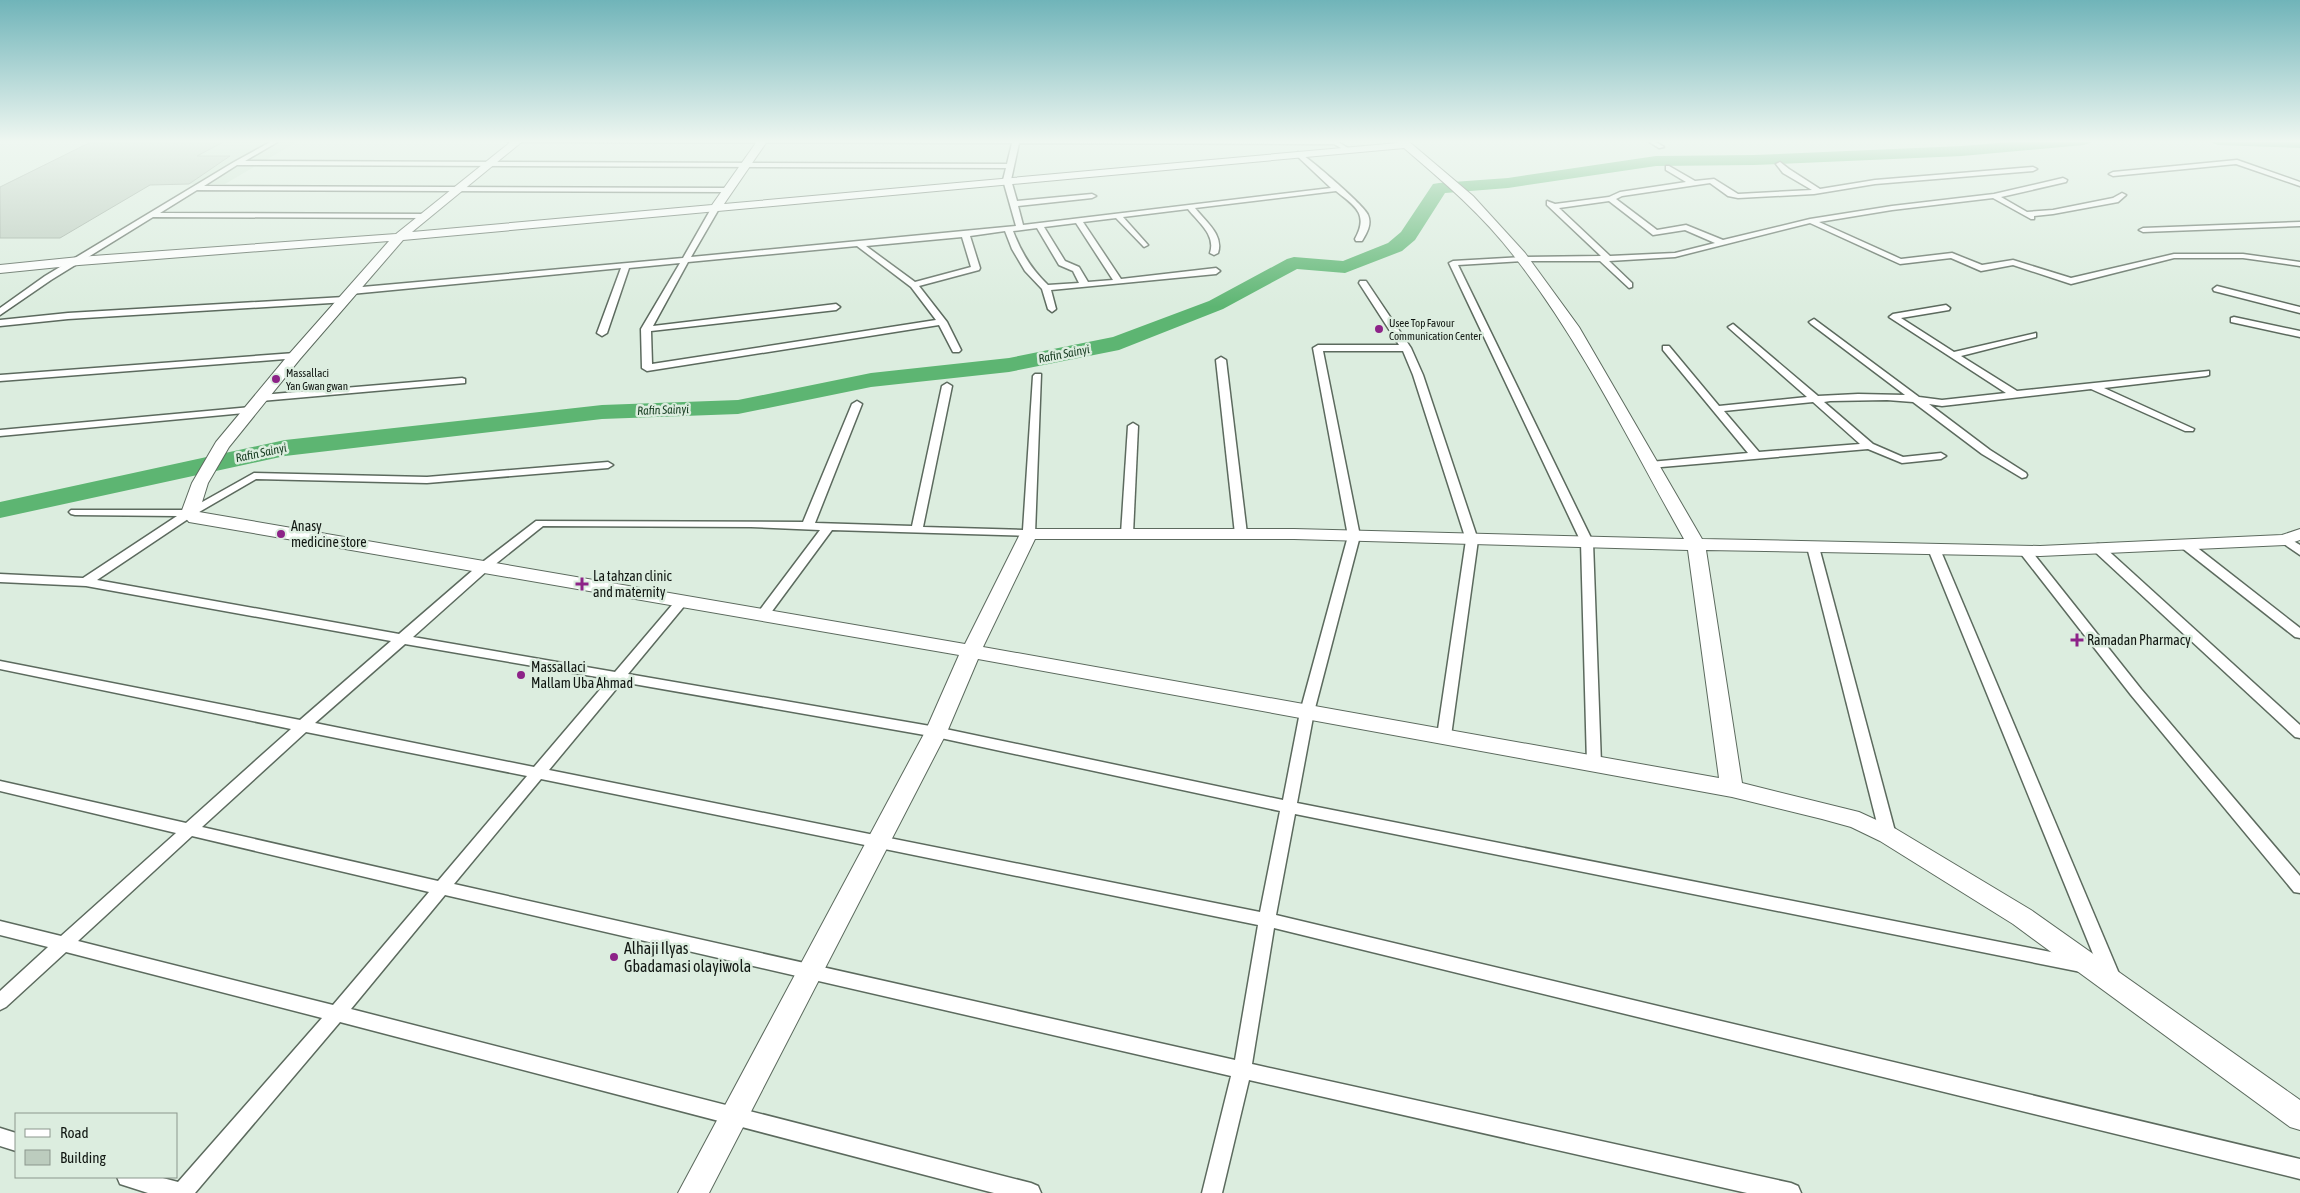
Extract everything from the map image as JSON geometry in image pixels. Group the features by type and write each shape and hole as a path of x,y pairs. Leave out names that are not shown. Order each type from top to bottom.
{"street":[{"path":"0,312 48,278 79,261 183,196"},
{"path":"190,514 200,483 222,445 260,398 399,236 450,196"},
{"path":"724,196 685,259 646,329 647,368 942,322"},
{"path":"0,269 399,236 838,196"},
{"path":"1012,196 1020,227"},
{"path":"1014,204 1092,196"},
{"path":"0,323 68,316 347,296 626,264 965,234 1280,196"},
{"path":"1347,196 1357,203 1366,220 1366,230 1359,239"},
{"path":"1466,196 1523,259 1572,327 1696,544 1732,789"},
{"path":"1617,196 1610,199 1551,204 1629,285"},
{"path":"1594,764 1587,542 1453,263 1675,255 1810,221 1892,208 1994,196 2042,222"},
{"path":"2025,214 2053,212 2115,200 2121,196"},
{"path":"1610,199 1656,233 1686,227 1722,244"},
{"path":"1189,206 1215,237 1217,244 1214,253"},
{"path":"153,215 425,216"},
{"path":"1117,215 1144,245"},
{"path":"1078,220 1119,282"},
{"path":"1810,221 1900,262 1952,255 1981,268 2013,262 2071,280 2174,256 2243,256 2300,264"},
{"path":"1039,224 1062,263 1076,269 1085,285"},
{"path":"2143,230 2220,225 2300,224"},
{"path":"1008,228 1016,249 1030,272 1046,288 1052,309"},
{"path":"914,285 976,268 965,234"},
{"path":"857,243 914,285 942,322 956,350"},
{"path":"602,332 626,264"},
{"path":"1046,288 1119,282 1216,270"},
{"path":"1362,283 1406,348 1418,375 1472,540 1444,736"},
{"path":"2217,289 2300,310"},
{"path":"646,329 836,307"},
{"path":"1946,308 1893,318 2016,395"},
{"path":"2234,320 2300,334"},
{"path":"1814,322 1986,452 2022,475"},
{"path":"1733,327 1870,446 1902,460 1941,456"},
{"path":"1952,355 2033,335"},
{"path":"1212,1193 1242,1070 1267,920 1307,712 1354,536 1318,348 1406,348"},
{"path":"1666,348 1756,456"},
{"path":"0,378 295,356"},
{"path":"1222,360 1240,534"},
{"path":"1717,408 1816,399 1912,397 1942,402 2094,387 2206,373"},
{"path":"693,1193 936,732 970,651 1029,534 1038,376"},
{"path":"260,398 462,381"},
{"path":"917,530 947,386"},
{"path":"2094,387 2189,429"},
{"path":"808,525 857,404"},
{"path":"0,433 251,410"},
{"path":"1127,534 1132,426"},
{"path":"1650,465 1870,446"},
{"path":"86,582 190,514 254,476 428,480 608,465"},
{"path":"75,512 190,514 195,518 233,525 970,651 1444,736 1732,789 1822,810 1859,821 1888,835 2022,917 2300,1117"},
{"path":"0,1002 303,726 484,568 540,523 808,525 1029,534 1240,534 2025,551 2293,537 2300,550"},
{"path":"762,615 829,526"},
{"path":"2186,544 2300,634"},
{"path":"1813,546 1888,835"},
{"path":"2098,548 2300,733"},
{"path":"1934,549 2113,983"},
{"path":"2025,551 2136,692 2300,887"},
{"path":"0,578 86,582 936,732 1289,807 2090,967"},
{"path":"130,1178 181,1193 336,1014 535,774 682,601"},
{"path":"0,665 1267,920 2300,1169"},
{"path":"0,786 809,972 1791,1193"},
{"path":"0,928 734,1115 1031,1193"},
{"path":"0,1138 15,1142"}],"building":[{"path":"0,196 132,196 60,238 0,238"}],"waterway":[{"name":"Rafin Sainyi","path":"0,510 285,448 602,412 738,407 871,380 1009,365 1119,343 1216,305 1294,263 1345,267 1395,247 1408,236 1434,196"}],"place":[{"name":"Usee Top Favour Communication Center","path":"1379,329"},
{"name":"Massallaci Yan Gwan gwan","path":"276,379"},
{"name":"Anasy medicine store","path":"281,534"},
{"name":"La tahzan clinic and maternity","path":"582,584"},
{"name":"Ramadan Pharmacy","path":"2077,640"},
{"name":"Massallaci Mallam Uba Ahmad","path":"521,675"},
{"name":"Alhaji Ilyas Gbadamasi olayiwola","path":"614,957"}]}
